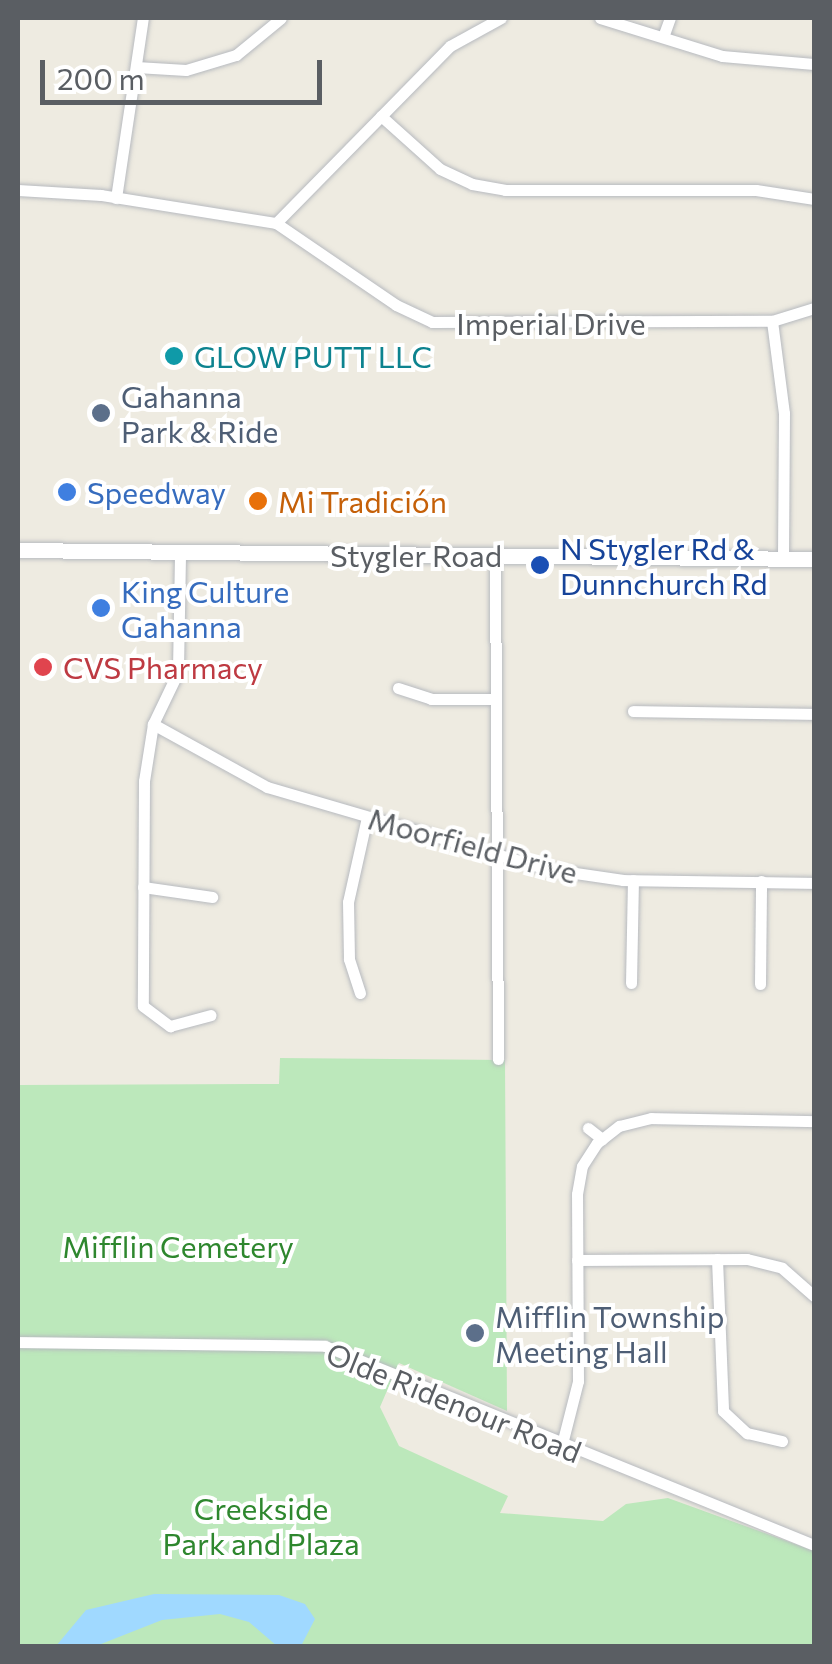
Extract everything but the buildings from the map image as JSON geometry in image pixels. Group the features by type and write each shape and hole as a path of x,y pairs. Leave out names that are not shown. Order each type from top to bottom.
{"main road":[{"name":"Stygler Road","path":"18,550 180,555 814,559"}],"street":[{"path":"116,198 143,18"},
{"path":"136,67 186,70 236,55 281,18"},
{"path":"276,223 450,46 501,18"},
{"path":"600,18 722,56 814,64"},
{"path":"664,37 670,18"},
{"path":"381,116 440,169 472,184 505,190 756,190 814,199"},
{"name":"Imperial Drive","path":"18,190 116,198 276,223 396,305 432,322 772,321 814,308"},
{"path":"772,321 784,413 783,558"},
{"path":"180,555 178,672 153,724 144,781 144,1006 170,1026 212,1015"},
{"path":"496,555 498,1059"},
{"path":"398,688 432,699 496,699"},
{"path":"633,711 814,714"},
{"name":"Moorfield Drive","path":"153,724 268,787 497,855 633,880 814,883"},
{"path":"360,993 348,959 348,902 368,817"},
{"path":"631,983 633,880"},
{"path":"760,984 761,881"},
{"path":"143,887 212,898"},
{"path":"562,1444 578,1381 577,1260 582,1166 602,1139 619,1126 651,1118 814,1121"},
{"path":"588,1128 602,1139"},
{"path":"577,1260 717,1259 777,1266 814,1296"},
{"path":"717,1259 723,1411 746,1433 782,1441"},
{"name":"Olde Ridenour Road","path":"18,1342 325,1346 814,1545"}],"green space":[{"path":"280,1058 505,1060 507,1411 399,1363 380,1407 399,1446 508,1496 500,1513 603,1521 626,1504 668,1498 814,1551 814,1646 18,1646 18,1085 279,1084"}],"water":[{"path":"154,1594 279,1595 305,1604 315,1619 301,1646 277,1646 249,1622 220,1614 162,1620 96,1646 56,1646 86,1610"}],"place":[{"name":"GLOW PUTT LLC","path":"174,356"},
{"name":"Gahanna Park & Ride","path":"101,413"},
{"name":"Speedway","path":"67,492"},
{"name":"Mi Tradición","path":"258,501"},
{"name":"N Stygler Rd & Dunnchurch Rd","path":"540,565"},
{"name":"King Culture Gahanna","path":"101,608"},
{"name":"CVS Pharmacy","path":"43,667"},
{"name":"Mifflin Township Meeting Hall","path":"475,1333"}],"park label":[{"name":"Mifflin Cemetery","path":"178,1246"},
{"name":"Creekside Park and Plaza","path":"261,1525"}]}
